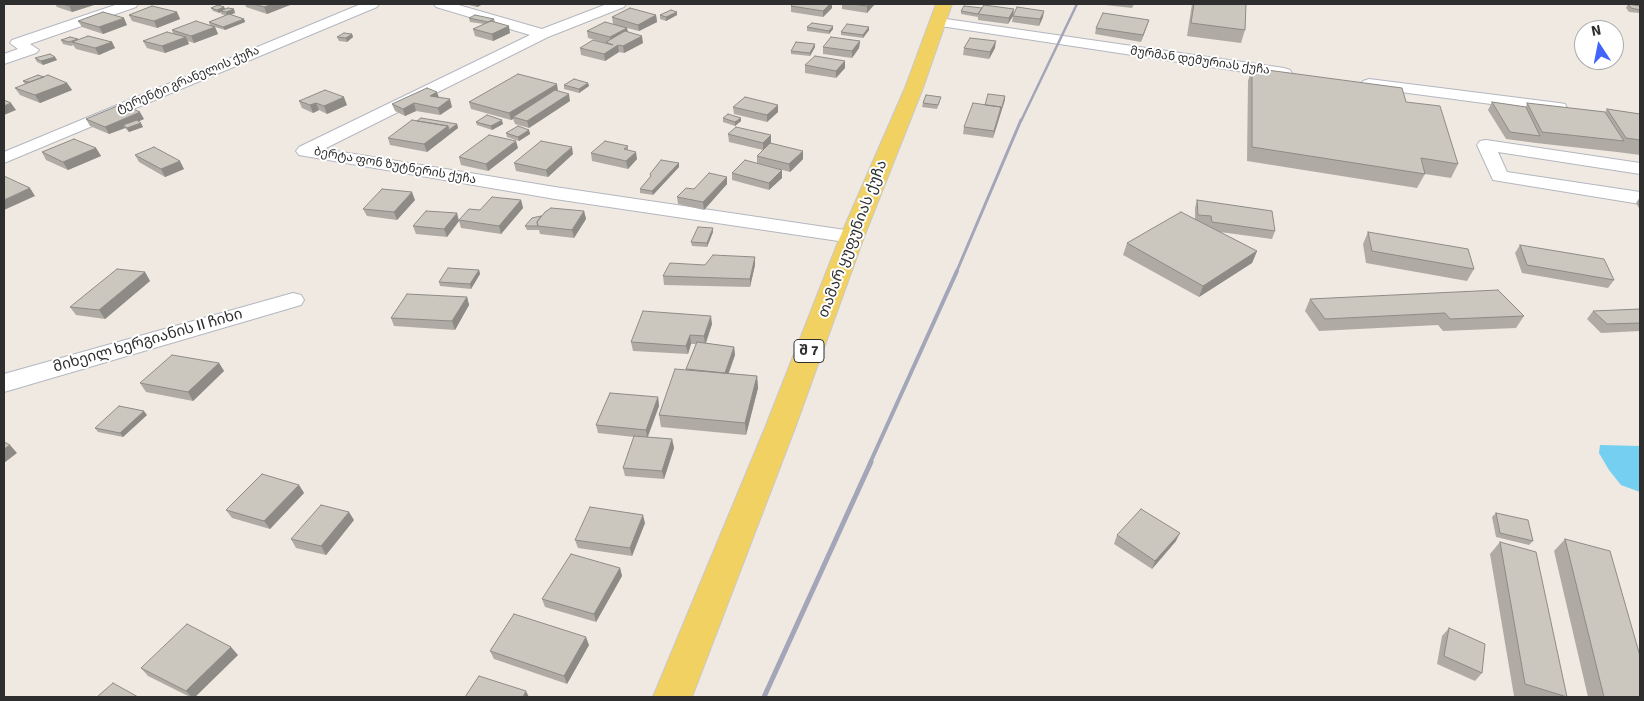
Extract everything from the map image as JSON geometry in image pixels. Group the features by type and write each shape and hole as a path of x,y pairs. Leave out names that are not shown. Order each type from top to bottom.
{"main road":[{"name":"თამარ ყუფუნიას ქუჩა","path":"672,697 780,428 852,237 914,88 941,13"}],"street":[{"path":"4,59 31,50 17,43 131,4"},
{"name":"ტერენტი გრანელის ქუჩა","path":"4,158 372,4"},
{"path":"441,4 543,34 620,4"},
{"path":"335,6 353,11"},
{"name":"მურმან დემურიას ქუჩა","path":"941,13 1300,75"},
{"name":"ბერტა ფონ ზუტნერის ქუჩა","path":"543,34 305,151 555,193 852,237"},
{"path":"1359,82 1572,109"},
{"path":"1640,168 1486,145 1500,176 1640,198"},
{"name":"მიხეილ ხერგიანის II ჩიხი","path":"4,383 293,300"}],"water":[{"path":"1600,445 1640,446 1640,492 1621,485 1599,453"}],"building":[{"path":"253,4 273,4 264,7"},
{"path":"793,4 830,4 823,11 791,6"},
{"path":"851,4 869,4 867,6"},
{"path":"1194,4 1246,4 1245,30 1191,23"},
{"path":"1628,4 1640,6 1640,10 1631,8"},
{"path":"218,5 224,7 217,10 211,8"},
{"path":"984,5 1014,9 1009,18 978,14"},
{"path":"152,6 177,12 154,21 129,15"},
{"path":"964,6 982,8 978,14 961,11"},
{"path":"1017,7 1044,11 1040,19 1013,16"},
{"path":"228,8 234,9 226,12 220,11"},
{"path":"630,8 656,15 638,25 612,17"},
{"path":"671,10 677,12 666,17 660,15"},
{"path":"103,12 124,18 99,27 78,21"},
{"path":"1103,13 1149,20 1143,35 1096,28"},
{"path":"229,14 244,19 223,27 209,22"},
{"path":"475,15 494,19 488,22 469,18"},
{"path":"196,21 215,27 191,36 172,30"},
{"path":"491,21 509,26 492,34 473,29"},
{"path":"605,22 627,28 610,37 587,31"},
{"path":"812,23 833,26 829,31 807,27"},
{"path":"847,24 869,27 863,35 841,32"},
{"path":"625,31 642,36 623,46 618,45 604,54 580,48 593,40 613,45 606,42"},
{"path":"167,32 186,37 162,46 143,41"},
{"path":"344,33 352,34 346,38 337,37"},
{"path":"88,36 112,42 95,48 72,42"},
{"path":"70,37 78,39 69,42 61,40"},
{"path":"831,37 860,41 852,51 823,47"},
{"path":"970,38 996,41 990,52 964,48"},
{"path":"796,42 815,44 810,53 791,51"},
{"path":"50,54 55,57 41,61 35,58"},
{"path":"815,56 845,61 836,71 805,65"},
{"path":"1252,68 1402,88 1406,102 1440,106 1458,164 1421,158 1425,174 1252,147"},
{"path":"518,74 557,84 509,113 469,102"},
{"path":"38,75 44,77 29,82 23,81"},
{"path":"48,75 67,83 35,95 15,88"},
{"path":"574,79 588,83 579,89 564,85"},
{"path":"427,88 437,92 430,96 450,99 438,108 414,103 403,109 392,104"},
{"path":"325,90 344,97 324,106 316,103 310,105 299,101"},
{"path":"555,90 569,94 527,121 513,117"},
{"path":"988,94 1005,96 1001,110 1001,107 985,105"},
{"path":"926,95 941,97 938,105 923,103"},
{"path":"745,97 778,105 767,115 733,107"},
{"path":"4,100 11,103 4,106"},
{"path":"1492,102 1526,107 1540,136 1510,132"},
{"path":"973,103 1001,107 994,131 964,127"},
{"path":"1527,103 1605,112 1624,141 1542,132"},
{"path":"122,104 140,112 105,127 86,119"},
{"path":"1607,109 1640,114 1640,140 1626,138"},
{"path":"728,114 741,118 735,122 723,118"},
{"path":"487,115 502,120 491,126 476,122"},
{"path":"421,118 457,124 449,130 448,126 417,121"},
{"path":"137,120 141,123 127,128 123,125"},
{"path":"412,120 448,126 424,144 388,138"},
{"path":"518,126 529,130 518,137 506,133"},
{"path":"736,127 771,135 763,143 728,134"},
{"path":"489,135 516,141 486,164 459,157"},
{"path":"74,139 96,148 63,162 42,152"},
{"path":"541,141 572,147 546,170 514,163"},
{"path":"605,141 628,146 624,149 636,152 626,161 591,153"},
{"path":"770,143 803,151 789,164 757,156"},
{"path":"154,147 180,161 161,169 135,155"},
{"path":"661,160 679,163 652,191 640,189 651,176 650,174"},
{"path":"745,160 782,170 769,183 732,173"},
{"path":"709,173 727,177 703,202 677,197 686,188 694,189"},
{"path":"4,176 30,188 4,200"},
{"path":"382,189 412,192 394,212 363,209"},
{"path":"492,197 521,200 499,226 459,220 469,209 480,210"},
{"path":"1197,200 1272,211 1275,231 1212,222 1211,216 1198,215"},
{"path":"551,208 584,211 572,230 538,226 537,222"},
{"path":"426,211 457,213 444,229 413,226"},
{"path":"1181,212 1257,251 1203,286 1127,243"},
{"path":"541,216 537,222 538,226 525,226 532,218"},
{"path":"698,227 713,228 707,243 691,242"},
{"path":"1368,232 1468,249 1474,269 1372,251"},
{"path":"1520,245 1604,259 1614,280 1527,265"},
{"path":"713,255 755,257 750,279 663,276 670,263 705,265"},
{"path":"448,268 479,270 470,284 439,282"},
{"path":"117,269 145,272 99,310 70,307"},
{"path":"1498,290 1524,316 1450,319 1445,313 1325,319 1310,299"},
{"path":"407,294 467,297 452,321 391,318"},
{"path":"1640,309 1640,323 1607,324 1593,311"},
{"path":"643,311 711,316 704,336 690,335 686,346 631,342"},
{"path":"697,342 734,347 725,373 686,369"},
{"path":"172,355 219,363 188,392 140,383"},
{"path":"675,369 757,376 745,423 659,415"},
{"path":"610,393 658,397 646,430 596,425"},
{"path":"119,406 144,411 120,433 95,428"},
{"path":"634,436 672,439 662,471 623,468"},
{"path":"4,442 10,445 4,449"},
{"path":"262,474 299,485 264,521 226,510"},
{"path":"321,505 349,512 321,546 291,539"},
{"path":"590,507 643,515 630,548 575,540"},
{"path":"1141,509 1180,533 1155,561 1117,535"},
{"path":"1496,513 1528,520 1533,541 1500,533"},
{"path":"1565,539 1610,551 1640,656 1640,697 1604,697"},
{"path":"1500,542 1536,552 1567,697 1525,684"},
{"path":"571,554 620,568 594,614 542,599"},
{"path":"514,614 586,637 564,676 490,651"},
{"path":"187,624 231,647 186,691 141,668"},
{"path":"1449,628 1485,644 1482,673 1444,656"},
{"path":"479,676 526,691 523,697 465,697"},
{"path":"113,683 138,697 97,697"}],"railway":[{"path":"1021,121 1077,4"},
{"path":"956,273 1021,120"},
{"path":"870,463 957,271"},
{"path":"764,697 871,462"}]}
